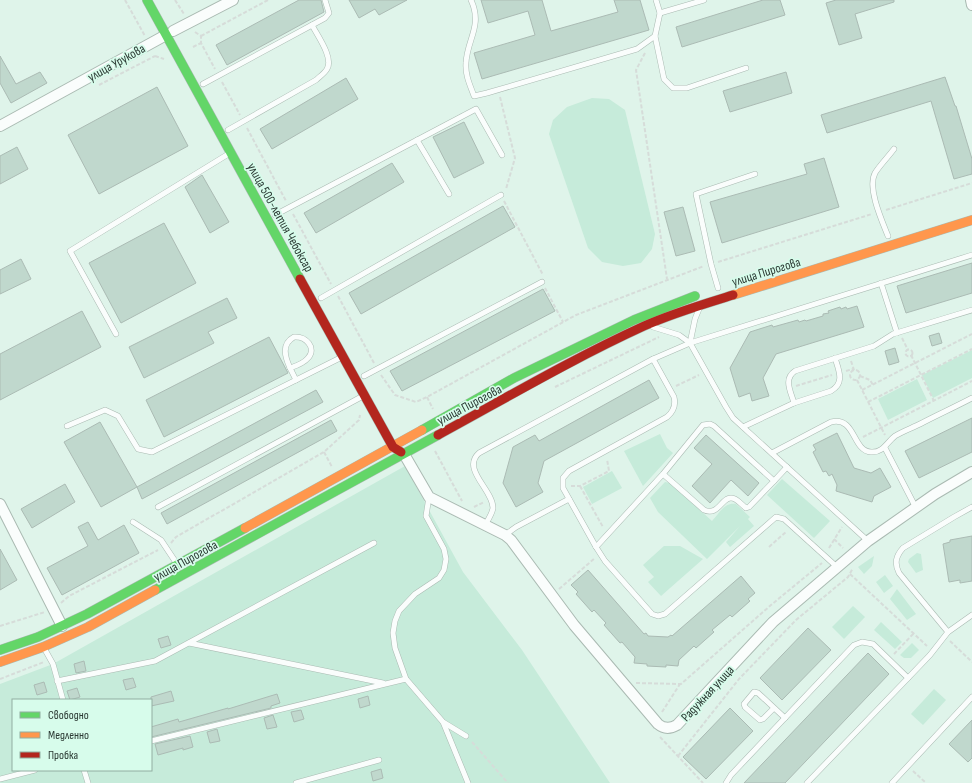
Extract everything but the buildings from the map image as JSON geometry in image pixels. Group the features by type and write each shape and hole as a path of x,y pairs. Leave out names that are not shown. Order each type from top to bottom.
{"main road":[{"name":"улица 500-летия Чебоксар","path":"147,0 202,84 224,132"},
{"name":"улица 500-летия Чебоксар","path":"156,0 170,33 347,355 364,396 404,454"},
{"name":"улица Пирогова","path":"0,662 43,647 88,627 588,353 646,325 700,304 972,220"},
{"path":"888,236 891,245"},
{"path":"870,241 874,251"},
{"name":"улица Пирогова","path":"0,650 38,637 87,614 397,442 514,378 573,348 642,316 722,287"},
{"path":"700,304 701,294"},
{"path":"642,316 646,325"},
{"name":"улица 500-летия Чебоксар","path":"347,355 364,376 387,417"},
{"path":"178,564 184,575"},
{"path":"62,626 67,637"},
{"path":"38,637 43,647"}],"street":[{"name":"улица Урукова","path":"0,126 233,0"},
{"path":"971,0 972,5"},
{"path":"404,454 429,497 505,535 513,542 574,625 656,722"},
{"name":"Радужная улица","path":"656,722 660,726 666,728 677,725 773,622 837,567 868,541 935,494 972,472"},
{"path":"0,504 62,626"}],"lane":[{"path":"202,84 325,18 329,12 325,0"},
{"path":"471,0 475,19 475,31 467,53 466,65 468,79 474,96 637,49 655,36"},
{"path":"656,0 660,13 655,36 664,79 673,88 687,88 746,68"},
{"path":"660,13 704,0"},
{"path":"224,132 316,80 327,68 329,62 327,52 312,25"},
{"path":"271,217 476,109 502,155"},
{"path":"417,140 449,194"},
{"path":"888,236 879,212 872,184 874,174 894,149"},
{"path":"116,334 70,251 234,150"},
{"path":"722,287 711,264 696,194 755,174"},
{"path":"317,301 501,195"},
{"path":"485,525 493,509 492,502 473,468 474,458 479,453 652,359 690,342 972,255"},
{"path":"364,376 542,282"},
{"path":"881,283 898,333"},
{"path":"690,342 700,304"},
{"path":"794,403 788,382 792,373 874,346 888,336 972,310"},
{"path":"646,325 679,335 690,342 728,412 868,541"},
{"path":"290,368 305,361 310,354 311,346 303,338 294,338 290,340 285,347 285,354 290,368 296,380"},
{"path":"67,426 105,410 118,416 138,449 152,452 347,355"},
{"path":"743,427 794,403 836,389 840,382 840,373 835,358"},
{"path":"652,359 674,397 674,408 670,415 568,471 563,478 562,486 600,554 652,614 658,616 665,614 774,518 781,518 793,526 837,567"},
{"path":"158,507 364,396"},
{"path":"772,453 831,422 836,421 844,423 862,449 867,452 878,452 885,448 895,436 972,398"},
{"path":"596,547 663,474 701,427 706,424 714,426 774,481"},
{"path":"885,448 916,508"},
{"path":"663,474 704,510 710,512 715,511 723,502 729,499 736,499 744,507 749,507 787,467"},
{"path":"429,497 426,516 444,549 446,559 444,570 439,578 415,594 399,611 395,621 393,633 395,648 406,679 443,722 466,736"},
{"path":"505,535 516,527 569,499"},
{"path":"946,634 899,573 896,561 899,552 903,548 972,507"},
{"path":"132,522 162,540 178,564"},
{"path":"57,681 155,661 374,543"},
{"path":"807,783 908,678 933,651 946,634 972,615"},
{"path":"726,783 731,774 854,645 868,642 873,644 908,678"},
{"path":"189,643 386,684"},
{"path":"43,647 53,664 63,699"},
{"path":"152,741 406,679"},
{"path":"774,708 760,720 745,707 744,704 756,692 774,708 784,718"},
{"path":"892,783 971,699"},
{"path":"443,722 468,783"},
{"path":"296,783 379,760"},
{"path":"0,779 31,771"},
{"path":"84,771 88,783"}],"path":[{"path":"126,0 147,40"},
{"path":"176,0 185,16"},
{"path":"201,36 268,0"},
{"path":"194,31 201,36"},
{"path":"193,47 201,43 201,36"},
{"path":"655,36 636,70 668,279"},
{"path":"498,90 515,158 507,187 501,195 544,276 542,282 563,322"},
{"path":"716,262 972,183"},
{"path":"377,369 395,396 416,402 576,315 704,266"},
{"path":"555,387 669,332"},
{"path":"898,333 908,350 912,351 911,355 934,401"},
{"path":"862,390 972,334"},
{"path":"868,402 972,349"},
{"path":"908,350 906,355 911,355"},
{"path":"790,388 853,369"},
{"path":"873,385 869,379 860,376 857,370 851,372 851,378 857,380 889,443"},
{"path":"670,390 706,371"},
{"path":"857,380 860,376"},
{"path":"857,440 972,381"},
{"path":"427,397 435,412"},
{"path":"170,543 176,537 324,452 359,420 359,416 362,414"},
{"path":"433,448 464,504"},
{"path":"324,452 334,472"},
{"path":"562,486 580,486 609,470 607,458 604,452"},
{"path":"580,486 607,535"},
{"path":"471,508 490,498"},
{"path":"703,783 653,729 653,725 681,684 826,557 834,539 846,520"},
{"path":"769,548 793,526"},
{"path":"678,756 744,674 796,620 850,574 855,562 834,539"},
{"path":"57,607 69,596 162,548"},
{"path":"552,595 600,554"},
{"path":"850,574 933,651"},
{"path":"0,626 49,611"},
{"path":"889,659 914,633"},
{"path":"946,634 972,662"},
{"path":"623,683 681,684"},
{"path":"466,736 508,783"},
{"path":"908,766 926,783"}],"green space":[{"path":"592,98 609,99 625,110 655,234 652,249 641,263 623,266 602,262 588,248 549,134 553,120 567,107"},
{"path":"972,350 972,378 933,398 922,375"},
{"path":"917,379 927,400 888,420 878,399"},
{"path":"660,434 667,448 673,453 643,486 624,451"},
{"path":"405,466 463,572 522,650 610,783 0,783 0,684 53,664"},
{"path":"612,471 622,488 592,504 583,487"},
{"path":"782,479 830,521 814,538 767,495"},
{"path":"665,482 670,483 712,521 725,507 736,504 750,517 748,519 754,526 730,547 726,542 740,526 707,559 658,512 650,498"},
{"path":"664,546 680,546 703,559 661,596 648,582 654,577 643,565"},
{"path":"917,553 921,554 923,570 916,573 908,562 909,559"},
{"path":"874,556 872,566 864,574 858,567"},
{"path":"885,575 893,586 884,593 876,582"},
{"path":"897,589 916,614 907,620 890,599"},
{"path":"853,606 865,617 844,639 832,627"},
{"path":"881,622 902,642 895,649 874,630"},
{"path":"912,643 919,650 911,658 904,658 900,655"},
{"path":"934,689 946,700 923,725 911,714"}],"traffic: fast":[{"path":"147,0 300,279"},
{"path":"422,430 514,378 634,320 695,296"},
{"path":"155,590 438,435"},
{"path":"0,650 38,637 87,614 245,528"}],"traffic: slow":[{"path":"733,295 972,220"},
{"path":"245,528 422,430"},
{"path":"0,662 43,647 88,627 155,590"}],"traffic: jam":[{"path":"300,279 393,447 401,452"},
{"path":"438,435 618,338 666,317 733,295"}]}
